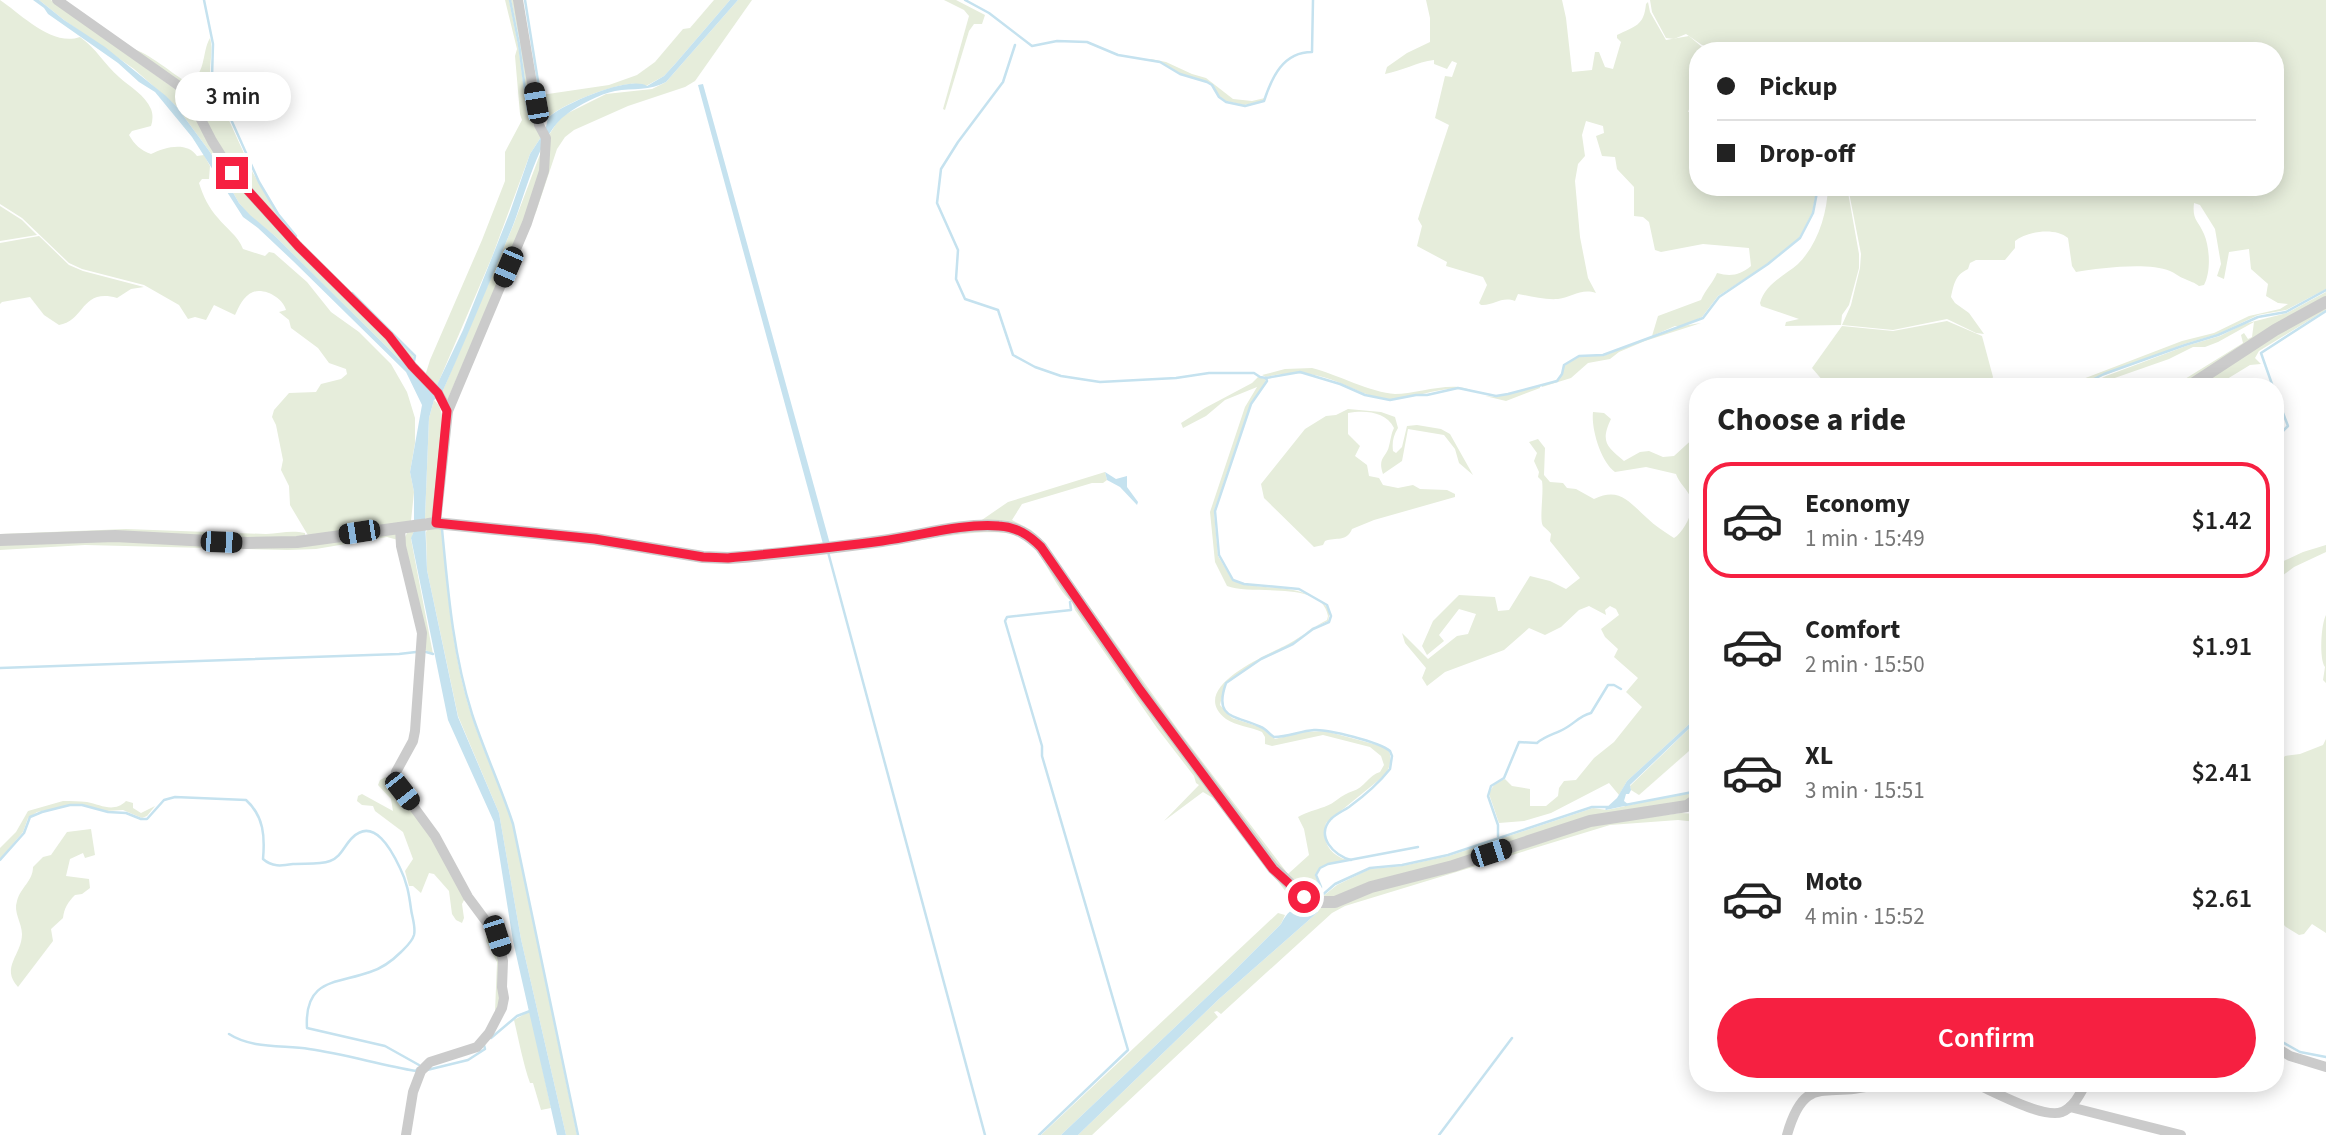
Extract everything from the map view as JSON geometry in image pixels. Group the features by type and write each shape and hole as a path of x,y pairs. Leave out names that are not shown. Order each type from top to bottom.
{"street":[{"path":"57,0 179,86 189,96 232,173 298,246 389,336 412,366 438,393 447,411"},
{"path":"434,524 447,411 527,223 544,171 546,138 539,125 517,0"},
{"path":"2202,378 2275,330 2326,302"},
{"path":"0,540 116,536 247,543 297,542 434,524 595,539 703,557 728,558 881,541 970,527 999,526 1029,535 1041,547 1140,690 1273,869 1304,897 1316,902 1335,902 1371,887 1453,866 1590,821 1689,805"},
{"path":"400,527 401,545 422,633 415,731 396,772 396,779 435,836 468,897 497,936 504,972 502,1008 483,1040 477,1047 430,1062 421,1071 413,1092 406,1135"},
{"path":"2284,1052 2326,1067"},
{"path":"1787,1135 1792,1118 1802,1100 1816,1092"},
{"path":"1995,1092 2053,1114 2070,1107 2081,1092"},
{"path":"2070,1107 2181,1135"}],"green space":[{"path":"0,0 37,28 59,37 80,37 91,46 114,72 141,95 151,109 151,126 132,131 129,135 136,144 151,154 163,149 182,147 193,151 197,156 204,155 210,166 209,179 202,179 199,183 202,193 243,249 265,256 269,252 274,253 307,282 331,312 359,332 391,364 407,392 415,418 415,443 410,472 414,492 411,521 309,537 290,505 289,486 281,470 283,460 272,417 274,410 289,393 316,392 321,384 341,379 347,374 346,369 329,363 318,348 291,328 289,320 279,312 286,310 277,298 263,291 253,292 244,299 235,315 214,305 206,320 195,317 188,319 179,305 144,285 69,263 22,218 0,204"},
{"path":"39,0 51,0 179,92 210,143 387,338 406,366 275,236 250,216 239,203 210,152 176,106 134,69"},
{"path":"505,0 509,0 518,44 527,112 535,125 529,112 511,0 516,0 543,134 530,154 492,257 436,388 425,376 430,360 505,181 505,152 522,120 515,56 517,49"},
{"path":"714,0 730,0 664,76 646,86 622,85 599,92 563,107 548,118 541,95 609,85 637,75 655,62 683,29 690,28"},
{"path":"738,0 752,0 695,81 685,87 628,106 574,130 565,137 557,149 535,215 547,138 564,115 606,94 652,89 666,82"},
{"path":"944,0 956,0 985,15 982,24 974,24 969,31 945,110 943,109 969,16 964,10"},
{"path":"1426,0 1562,0 1572,72 1592,70 1595,52 1599,52 1605,67 1613,69 1621,42 1617,35 1641,21 1648,2 1650,12 1666,40 1689,36 1696,42 1689,42 1689,196 1815,196 1812,213 1799,238 1768,264 1718,296 1702,317 1682,326 1701,323 1645,341 1619,352 1610,359 1588,363 1571,378 1542,387 1557,380 1564,366 1579,356 1603,356 1681,326 1652,336 1658,316 1701,300 1717,273 1735,274 1751,266 1749,248 1703,244 1661,252 1655,250 1649,222 1643,217 1634,216 1634,187 1617,169 1615,157 1602,156 1596,136 1604,133 1603,126 1586,121 1582,135 1585,156 1578,164 1575,181 1580,237 1588,278 1596,293 1581,292 1553,299 1518,294 1515,301 1481,305 1479,303 1487,285 1483,277 1446,266 1447,262 1417,246 1422,226 1418,219 1449,125 1435,118 1445,76 1452,77 1457,63 1452,61 1447,69 1434,64 1434,60 1385,74 1387,67 1430,42 1430,18"},
{"path":"1650,0 2326,0 2326,289 2286,310 2258,315 2218,334 2184,344 2097,378 2085,378 2182,341 2214,333 2249,316 2280,309 2288,304 2278,303 2266,296 2268,284 2251,269 2249,249 2229,252 2224,279 2217,276 2221,264 2215,229 2200,205 2194,203 2195,217 2204,234 2208,253 2209,267 2204,285 2199,286 2161,268 2137,266 2076,272 2072,266 2068,238 2049,231 2027,235 2015,241 2015,248 2005,260 1976,260 1970,263 1968,269 1956,280 1951,297 1969,313 1984,334 1947,319 1893,330 1842,325 1851,305 1861,254 1850,196 2284,196 2284,42 1698,42 1686,34 1674,39 1666,38 1652,12"},
{"path":"210,38 211,81 253,173 283,223 301,245 402,343 414,357 411,363 233,173 197,103 128,48 149,57 185,81 197,76"},
{"path":"1143,60 1166,62 1206,78 1233,99 1252,101 1265,98 1263,101 1244,105 1226,101 1209,82 1180,74 1160,62"},
{"path":"542,149 542,171 524,222 446,403 441,395 513,226"},
{"path":"1827,196 1849,196 1859,254 1859,268 1849,305 1842,315 1841,325 1785,326 1786,322 1799,319 1761,306 1762,296 1805,256 1816,238"},
{"path":"0,206 22,220 37,235 0,241"},
{"path":"39,236 69,265 144,287 131,289 117,298 96,297 74,318 59,325 44,315 30,297 0,304 0,243"},
{"path":"2326,292 2326,299 2198,378 2187,378 2243,343 2241,335 2244,333 2248,339 2252,337 2254,322 2205,347 2193,347 2169,359 2115,378 2102,378 2220,336 2244,324 2287,313"},
{"path":"2326,305 2326,310 2259,351 2255,358 2261,364 2250,365 2229,378 2207,378"},
{"path":"1947,321 1982,336 1993,378 1821,378 1812,368 1842,326 1893,331"},
{"path":"1312,368 1386,393 1447,387 1466,388 1474,392 1454,389 1400,399 1385,399 1311,374 1262,375 1285,369"},
{"path":"1258,377 1266,382 1250,405 1214,511 1218,556 1233,581 1292,590 1311,596 1227,586 1215,562 1210,512 1245,407 1257,387 1225,400 1206,416 1183,428 1181,423"},
{"path":"1540,385 1540,388 1506,401 1485,396 1496,397"},
{"path":"434,400 439,405 443,418 434,519 425,518 429,418"},
{"path":"1348,409 1381,412 1395,417 1398,428 1393,451 1396,453 1402,447 1407,426 1441,429 1450,434 1473,475 1459,463 1455,449 1444,435 1408,429 1402,461 1383,474 1382,461 1394,428 1380,415 1367,412 1348,413 1348,434 1360,446 1355,456 1367,465 1369,476 1379,478 1383,485 1398,488 1413,485 1420,489 1447,490 1455,494 1455,497 1374,520 1352,529 1347,536 1325,541 1323,545 1314,547 1264,498 1261,484 1305,429 1326,416"},
{"path":"1593,412 1604,413 1611,419 1606,433 1607,443 1624,461 1640,452 1649,451 1663,457 1674,456 1689,442 1689,495 1676,474 1646,467 1615,472 1605,461 1594,427"},
{"path":"1538,439 1545,448 1544,475 1550,482 1563,483 1567,488 1576,489 1594,499 1603,495 1618,495 1674,538 1689,517 1689,724 1627,781 1619,795 1609,783 1551,813 1524,821 1499,823 1489,794 1497,783 1505,779 1512,786 1530,789 1530,806 1546,806 1558,796 1564,781 1576,780 1594,758 1614,742 1642,707 1626,692 1638,678 1614,657 1618,649 1605,637 1601,629 1619,615 1616,609 1610,606 1605,610 1606,615 1589,606 1579,610 1561,627 1545,635 1529,628 1504,650 1445,672 1427,686 1422,678 1426,668 1405,643 1402,633 1428,659 1457,636 1468,634 1476,614 1459,609 1439,635 1444,641 1427,655 1422,646 1433,621 1459,595 1495,597 1498,611 1509,610 1530,576 1566,589 1580,578 1550,541 1551,534 1543,526 1542,481 1538,477 1539,472 1534,461 1537,453 1529,442"},
{"path":"1105,472 1107,480 1103,483 1092,483 1022,504 1012,520 1041,539 1179,731 1288,874 1309,855 1304,829 1298,817 1357,789 1380,772 1384,765 1381,756 1370,747 1323,735 1272,746 1265,744 1262,732 1226,719 1216,707 1216,695 1223,684 1236,673 1251,663 1305,634 1260,659 1225,683 1220,705 1232,718 1260,727 1275,739 1304,732 1325,731 1381,746 1389,751 1390,763 1385,775 1326,823 1328,846 1335,855 1347,860 1325,866 1318,871 1315,875 1320,887 1318,898 1303,890 1281,871 1031,534 976,524 1008,502"},
{"path":"442,526 448,598 459,668 471,714 513,825 577,1135 566,1135 521,939 499,813 458,716 427,570 426,532 429,528"},
{"path":"126,529 266,534 295,532 305,533 305,537 287,539 0,534"},
{"path":"993,529 1027,537 1276,873 1320,908 1591,825 1681,813 1689,814 1689,821 1610,825 1345,906 1332,913 1221,1014 1214,1012 1218,1017 1092,1135 1078,1135 1219,999 1318,912 1304,905 1297,906 1213,798 1203,792 1164,821 1199,785 1075,610 1039,554 1026,540 998,532 979,532 886,546"},
{"path":"414,531 411,539 433,654 425,650 426,636 404,539 407,533"},
{"path":"396,534 398,540 387,537 316,549 85,545 0,550 0,544"},
{"path":"2326,545 2326,552 2284,574 2284,561"},
{"path":"1315,598 1326,606 1330,610 1328,621 1315,626 1327,620 1328,616 1323,604"},
{"path":"2326,615 2326,683 2323,680 2325,667 2321,649"},
{"path":"1689,729 1689,751 1639,795 1631,790 1630,786"},
{"path":"2326,739 2326,933 2312,924 2304,934 2299,935 2284,925 2284,757 2323,745"},
{"path":"386,777 421,818 465,898 462,904 462,923 452,914 449,891 434,874 429,873 421,893 409,886 405,871 413,859 403,832 375,811 373,806 362,805 357,801 362,794 393,811 391,799 378,785 380,780"},
{"path":"1689,792 1687,802 1589,818 1335,898 1322,897 1337,885 1370,869 1402,866 1449,856 1593,808 1607,810"},
{"path":"63,801 117,807 126,801 133,803 133,808 141,813 155,806 142,818 123,810 106,811 77,804 37,812 28,818 23,832 0,859 0,848 16,832 28,811"},
{"path":"91,829 95,855 85,858 83,853 70,859 66,876 89,879 90,888 75,895 68,903 63,918 51,929 53,941 18,987 13,980 11,967 22,934 16,909 19,896 31,876 33,867 43,857 51,855 67,832"},
{"path":"472,906 493,933 500,957 501,1001 495,1012 497,962 486,941 487,932"},
{"path":"1278,913 1285,915 1281,924 1061,1135 1041,1135"},
{"path":"530,1011 551,1108 541,1110 533,1083 530,1083 514,1020"}],"water":[{"path":"33,0 39,0 105,47 166,96 210,152 239,203 250,215 275,236 399,359 436,387 463,330 530,154 545,131 548,118 566,106 596,93 626,85 647,86 664,76 730,0 738,0 666,82 654,87 615,91 590,100 567,114 548,135 495,270 441,395 434,400 429,418 425,518 427,570 458,717 499,813 521,939 566,1135 557,1135 513,941 494,822 448,720 411,538 414,531 414,492 410,472 422,405 406,372 293,261 243,217 192,137 155,92 48,14"},
{"path":"703,84 830,544 823,544 698,85"},
{"path":"1105,472 1116,479 1127,476 1127,487 1138,502 1137,505 1120,487 1107,480"},
{"path":"1689,724 1689,729 1630,785 1631,790 1624,801 1629,805 1606,810 1627,781"},
{"path":"1304,905 1318,912 1219,999 1078,1135 1061,1135 1229,976 1281,924 1290,911"}],"waterway":[{"path":"204,0 213,44 212,77 259,182 278,214 296,236"},
{"path":"510,0 528,112"},
{"path":"525,0 541,100 545,117 548,119"},
{"path":"965,0 989,13 1032,46 1057,41 1087,42 1118,55 1160,62 1180,74 1212,85 1219,97 1226,102 1245,106 1264,101 1275,75 1286,61 1293,56 1312,52 1313,0"},
{"path":"1015,45 1003,82 941,169 937,203 958,250 956,279 965,299 998,310 1013,355 1035,367 1061,376 1100,382 1176,378 1209,373 1254,373 1266,378 1300,372 1365,395 1390,400 1458,388 1496,396 1508,394 1557,381 1564,365 1579,356 1603,355 1703,318 1719,297 1768,264 1800,238 1813,213 1816,196"},
{"path":"2096,378 2218,335 2258,317 2286,312 2326,290"},
{"path":"352,293 415,356 414,361"},
{"path":"2270,378 2261,353 2326,311"},
{"path":"1266,378 1267,381 1251,404 1215,511 1219,555 1233,580 1244,584 1299,589 1327,605 1331,616 1329,622 1313,629 1293,644 1261,659 1226,683 1222,704 1229,714 1263,728 1274,737 1321,730 1365,740 1390,751 1390,769 1386,774 1349,807 1333,817 1327,825 1326,838 1333,850 1351,860"},
{"path":"2284,416 2288,426 2284,430"},
{"path":"442,529 460,668 472,714 513,824 578,1135"},
{"path":"828,552 985,1135"},
{"path":"1039,1135 1128,1050 1005,621 1007,617 1071,610 1070,602"},
{"path":"0,668 416,652"},
{"path":"426,652 433,654"},
{"path":"1498,836 1498,825 1488,796 1491,786 1504,778 1519,742 1537,743 1591,713 1608,685 1621,689"},
{"path":"1625,805 1689,793"},
{"path":"0,860 24,833 30,817 42,812 82,805 147,819 164,800 175,797 246,800 260,820 264,843 263,859 273,865 330,861 360,832 375,833 387,845 404,878 414,922 414,935 407,946 383,966 317,991 307,1012 307,1028 385,1046 419,1065"},
{"path":"1320,897 1335,884 1370,868 1402,865 1448,855 1592,807 1608,807"},
{"path":"1320,897 1321,887 1316,875 1320,868 1328,864 1418,847"},
{"path":"491,1038 517,1016 530,1011"},
{"path":"229,1034 258,1044 322,1051 416,1071 418,1068"},
{"path":"1439,1135 1512,1038"},
{"path":"2284,1043 2300,1052 2326,1057"},
{"path":"427,1070 468,1060 485,1049 484,1045"}],"route":[{"path":"232,173 265,212 389,336 412,366 438,393 447,411 436,523 595,539 703,557 728,558 881,541 970,527 999,526 1016,529 1029,535 1041,547 1140,690 1273,869 1304,897"}]}
